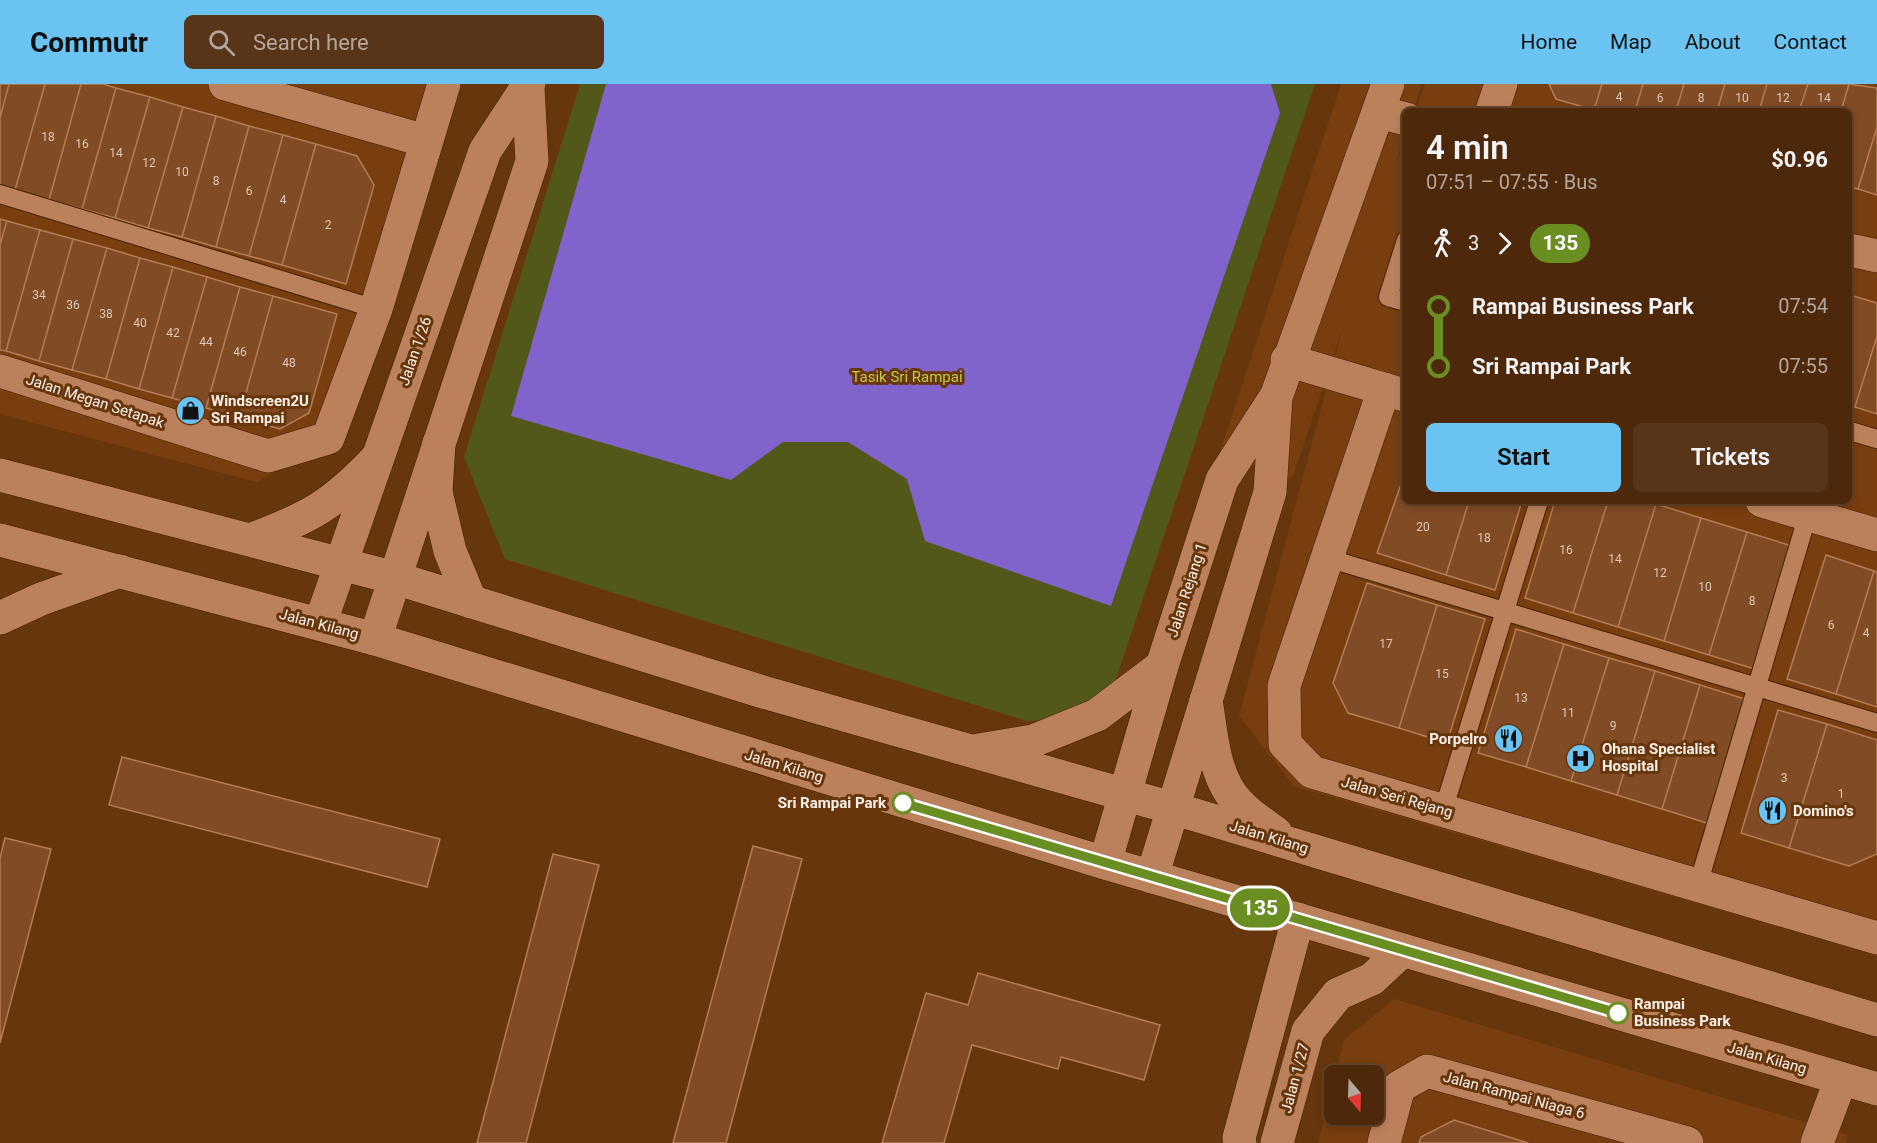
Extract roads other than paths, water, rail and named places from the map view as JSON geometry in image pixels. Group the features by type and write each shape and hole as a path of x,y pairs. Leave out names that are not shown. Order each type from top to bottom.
{"street":[{"path":"225,84 426,141"},
{"path":"376,309 444,84"},
{"path":"1493,108 1501,84"},
{"name":"Jalan 1/26","path":"375,639 532,161 529,86"},
{"name":"Jalan 1/26","path":"320,624 485,151 529,86"},
{"name":"Jalan Rejang 1","path":"1152,877 1270,492 1276,397 1287,360 1391,105"},
{"path":"1852,250 1877,256"},
{"name":"Jalan Megan Setapak","path":"0,371 268,456 328,438 376,309"},
{"path":"1287,360 1394,392"},
{"name":"Jalan Seri Rejang","path":"1394,392 1327,558 1284,686 1285,744 1312,772 1877,938"},
{"name":"Jalan Rejang 1","path":"1105,864 1162,666 1222,480 1276,397"},
{"path":"439,443 436,492 450,550 471,602"},
{"path":"250,540 298,522 325,507 349,489 378,457"},
{"name":"Jalan Kilang","path":"0,475 395,578 763,692 1172,808 1876,1017"},
{"path":"1773,504 1877,535"},
{"name":"Jalan Kilang","path":"0,540 375,639 1105,864 1877,1089"},
{"path":"0,618 41,599 120,571"},
{"path":"972,752 1033,741 1097,715 1162,666"},
{"path":"1206,700 1217,762 1231,794 1256,819 1293,844"},
{"path":"1240,1143 1239,1138 1298,920"},
{"name":"Jalan 1/27","path":"1277,1143 1308,1031 1338,994 1372,979 1402,950"},
{"name":"Jalan Rampai Niaga 6","path":"1384,1143 1399,1087 1427,1071 1688,1143"},
{"path":"1817,1143 1841,1079"}],"lane":[{"path":"0,194 376,309"},
{"path":"1402,253 1388,297 1402,301"},
{"path":"1852,432 1877,439"},
{"path":"1443,811 1538,504"},
{"path":"1698,885 1808,514"},
{"path":"1327,558 1877,723"}],"place":[{"name":"Windscreen2U Sri Rampai","path":"190,410"},
{"name":"Porpelro","path":"1508,739"},
{"name":"Ohana Specialist Hospital","path":"1581,758"},
{"name":"Sri Rampai Park","path":"903,803"},
{"name":"Domino's","path":"1772,811"},
{"name":"Rampai Business Park","path":"1618,1013"}],"park label":[{"name":"Tasik Sri Rampai","path":"907,377"}]}
